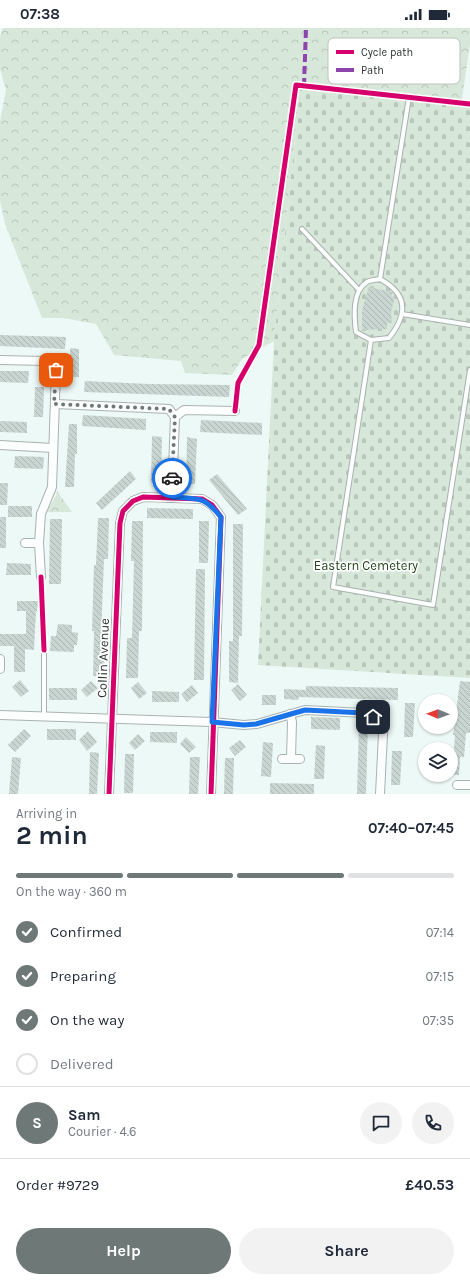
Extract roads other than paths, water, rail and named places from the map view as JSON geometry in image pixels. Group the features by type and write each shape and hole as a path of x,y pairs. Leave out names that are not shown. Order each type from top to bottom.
{"street":[{"path":"0,360 45,361 51,364 56,370 52,487 41,514 39,543 41,578"},
{"path":"54,404 169,409 175,417 172,497 202,499 212,506 221,517 212,722 211,794"},
{"path":"175,417 184,410 235,411"},
{"path":"0,446 53,448"},
{"name":"Collin Avenue","path":"109,794 120,523 124,511 133,501 143,497 172,497"},
{"path":"25,543 39,543"},
{"path":"0,659 0,669"},
{"path":"0,715 212,722 244,725 264,723 305,710 364,713 373,717 378,722 383,734 380,794"},
{"path":"290,714 292,722 291,758"},
{"path":"282,759 300,759"},
{"path":"457,785 470,785"}],"lane":[{"path":"380,279 409,97"},
{"path":"302,229 359,290"},
{"path":"380,279 389,284 400,295 402,314 398,327 390,338 370,340 356,332 354,316 359,290 368,281 380,279"},
{"path":"402,314 470,326"},
{"path":"370,340 333,588 433,605 470,370"},
{"path":"44,650 44,716"}],"park label":[{"name":"Eastern Cemetery","path":"366,565"}]}
